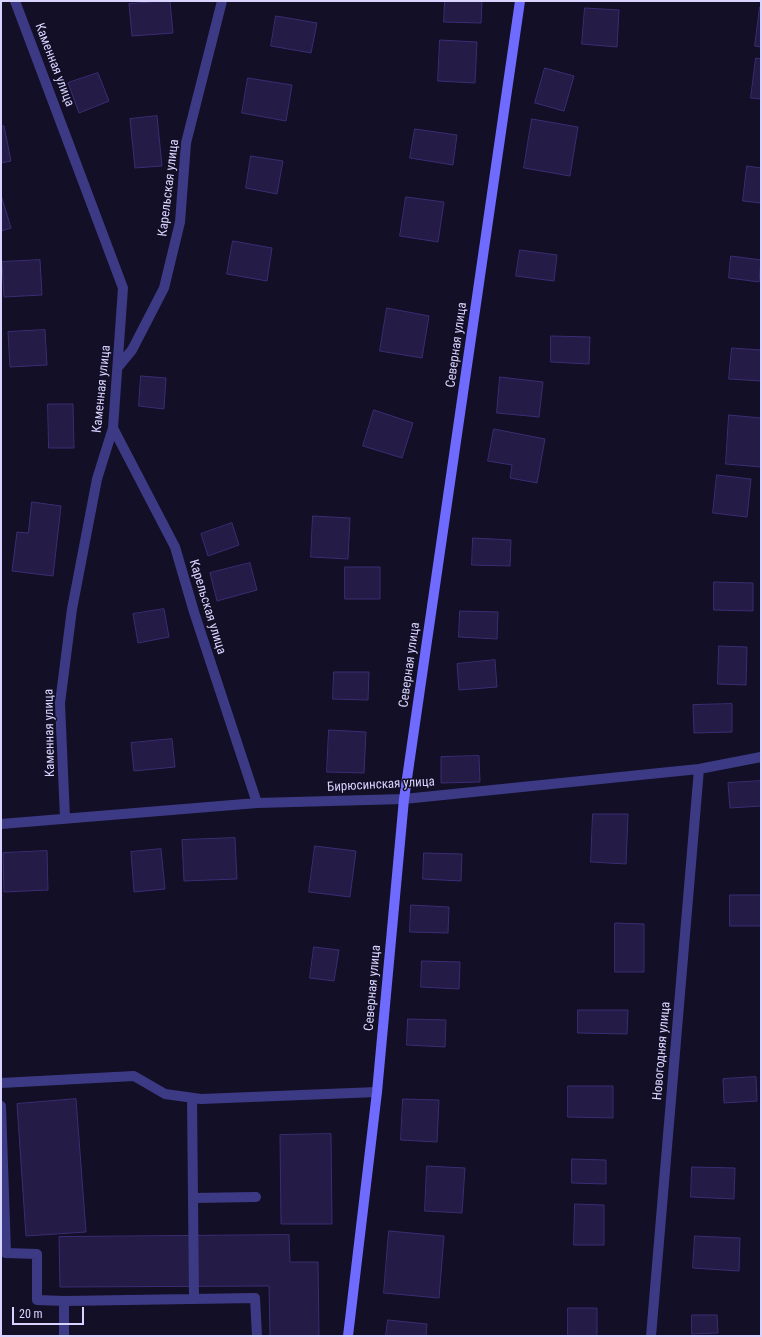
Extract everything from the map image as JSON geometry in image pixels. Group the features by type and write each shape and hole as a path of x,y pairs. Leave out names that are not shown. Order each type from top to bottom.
{"main road":[{"name":"Северная улица","path":"348,1336 377,1092 404,799 520,1"}],"street":[{"name":"Каменная улица","path":"15,1 124,288 114,428 97,479 92,502 72,609 60,703 65,818"},
{"name":"Карельская улица","path":"118,367 132,350 164,288 180,222 186,143 222,1"},
{"name":"Карельская улица","path":"114,428 175,547 194,612 257,803"},
{"name":"Бирюсинская улица","path":"1,824 257,803 404,799 699,769 761,758"},
{"name":"Новогодняя улица","path":"651,1336 699,769"},
{"path":"1,1083 134,1076 164,1094 201,1099 377,1092"},
{"path":"192,1098 194,1299"},
{"path":"1,1106 6,1253 37,1254 37,1300 64,1301 256,1298 257,1336"},
{"path":"193,1198 256,1197"},
{"path":"64,1301 64,1336"}],"building":[{"path":"170,1 173,33 132,36 129,4"},
{"path":"445,1 482,1 481,23 444,22"},
{"path":"761,7 761,47 755,46"},
{"path":"585,8 619,10 617,47 582,44"},
{"path":"276,16 317,23 311,53 271,46"},
{"path":"440,40 477,42 475,83 438,81"},
{"path":"756,58 761,59 761,99 751,98"},
{"path":"545,68 574,76 564,111 535,103"},
{"path":"98,73 109,101 79,113 68,83"},
{"path":"248,78 292,85 286,121 242,113"},
{"path":"157,116 162,166 135,168 130,119"},
{"path":"532,119 578,127 570,176 524,168"},
{"path":"4,126 11,161 1,163 1,127"},
{"path":"415,129 457,135 453,165 410,158"},
{"path":"251,156 283,161 277,194 246,188"},
{"path":"747,166 761,168 761,203 743,201"},
{"path":"1,195 11,228 1,231"},
{"path":"406,197 444,202 438,242 400,236"},
{"path":"233,241 272,248 267,281 227,274"},
{"path":"520,250 557,255 554,281 516,276"},
{"path":"731,256 761,260 759,282 729,278"},
{"path":"40,260 42,295 4,297 2,262"},
{"path":"387,308 429,316 422,358 380,351"},
{"path":"45,330 47,365 10,367 8,332"},
{"path":"551,336 590,337 589,364 551,362"},
{"path":"732,348 761,350 761,381 729,379"},
{"path":"141,376 166,378 164,409 139,406"},
{"path":"500,377 543,382 539,417 497,413"},
{"path":"48,404 73,404 74,448 49,448"},
{"path":"374,410 413,423 402,458 363,446"},
{"path":"729,415 761,418 761,467 726,464"},
{"path":"494,429 545,439 537,483 510,478 512,465 488,461"},
{"path":"717,475 751,479 747,517 713,513"},
{"path":"32,502 61,506 53,576 12,571 17,532 28,533"},
{"path":"313,516 350,518 348,559 311,557"},
{"path":"232,523 239,545 208,556 201,534"},
{"path":"473,538 511,540 510,566 472,565"},
{"path":"250,563 257,590 217,601 210,573"},
{"path":"345,567 380,567 380,599 345,599"},
{"path":"714,582 753,583 753,611 714,610"},
{"path":"164,609 169,637 138,643 133,614"},
{"path":"460,611 498,612 497,639 459,637"},
{"path":"719,646 747,647 746,685 718,684"},
{"path":"495,660 497,687 459,690 457,664"},
{"path":"334,672 369,672 368,700 333,699"},
{"path":"732,704 732,732 694,733 693,705"},
{"path":"329,730 366,732 364,773 327,772"},
{"path":"172,739 175,767 134,771 131,743"},
{"path":"479,756 480,782 441,783 441,757"},
{"path":"761,781 761,806 730,808 728,783"},
{"path":"593,814 628,814 626,864 591,862"},
{"path":"235,838 237,879 184,881 182,840"},
{"path":"315,846 356,851 350,897 309,892"},
{"path":"161,849 165,889 134,892 131,852"},
{"path":"47,851 48,890 4,892 3,853"},
{"path":"424,853 462,854 461,881 423,879"},
{"path":"730,895 761,895 761,926 730,926"},
{"path":"411,905 449,907 448,933 410,932"},
{"path":"615,923 644,924 644,972 615,972"},
{"path":"314,947 339,950 334,981 310,978"},
{"path":"422,961 460,962 459,989 421,987"},
{"path":"578,1010 628,1010 627,1034 578,1033"},
{"path":"408,1019 446,1020 445,1047 407,1045"},
{"path":"756,1077 757,1101 724,1103 723,1079"},
{"path":"568,1086 613,1086 613,1118 568,1117"},
{"path":"76,1099 86,1232 26,1236 17,1104"},
{"path":"403,1099 439,1100 437,1142 401,1140"},
{"path":"331,1134 332,1224 281,1224 280,1135"},
{"path":"572,1159 606,1160 606,1184 572,1183"},
{"path":"427,1166 465,1168 462,1213 425,1211"},
{"path":"692,1167 735,1168 734,1199 691,1197"},
{"path":"575,1204 604,1205 604,1245 574,1245"},
{"path":"389,1231 444,1236 439,1298 384,1293"},
{"path":"289,1235 290,1262 318,1262 319,1336 270,1336 269,1286 60,1287 59,1237"},
{"path":"695,1236 740,1238 739,1271 693,1268"},
{"path":"568,1308 597,1308 597,1336 568,1336"},
{"path":"692,1315 717,1315 718,1333 692,1334"},
{"path":"388,1320 427,1324 426,1336 386,1336"}]}
